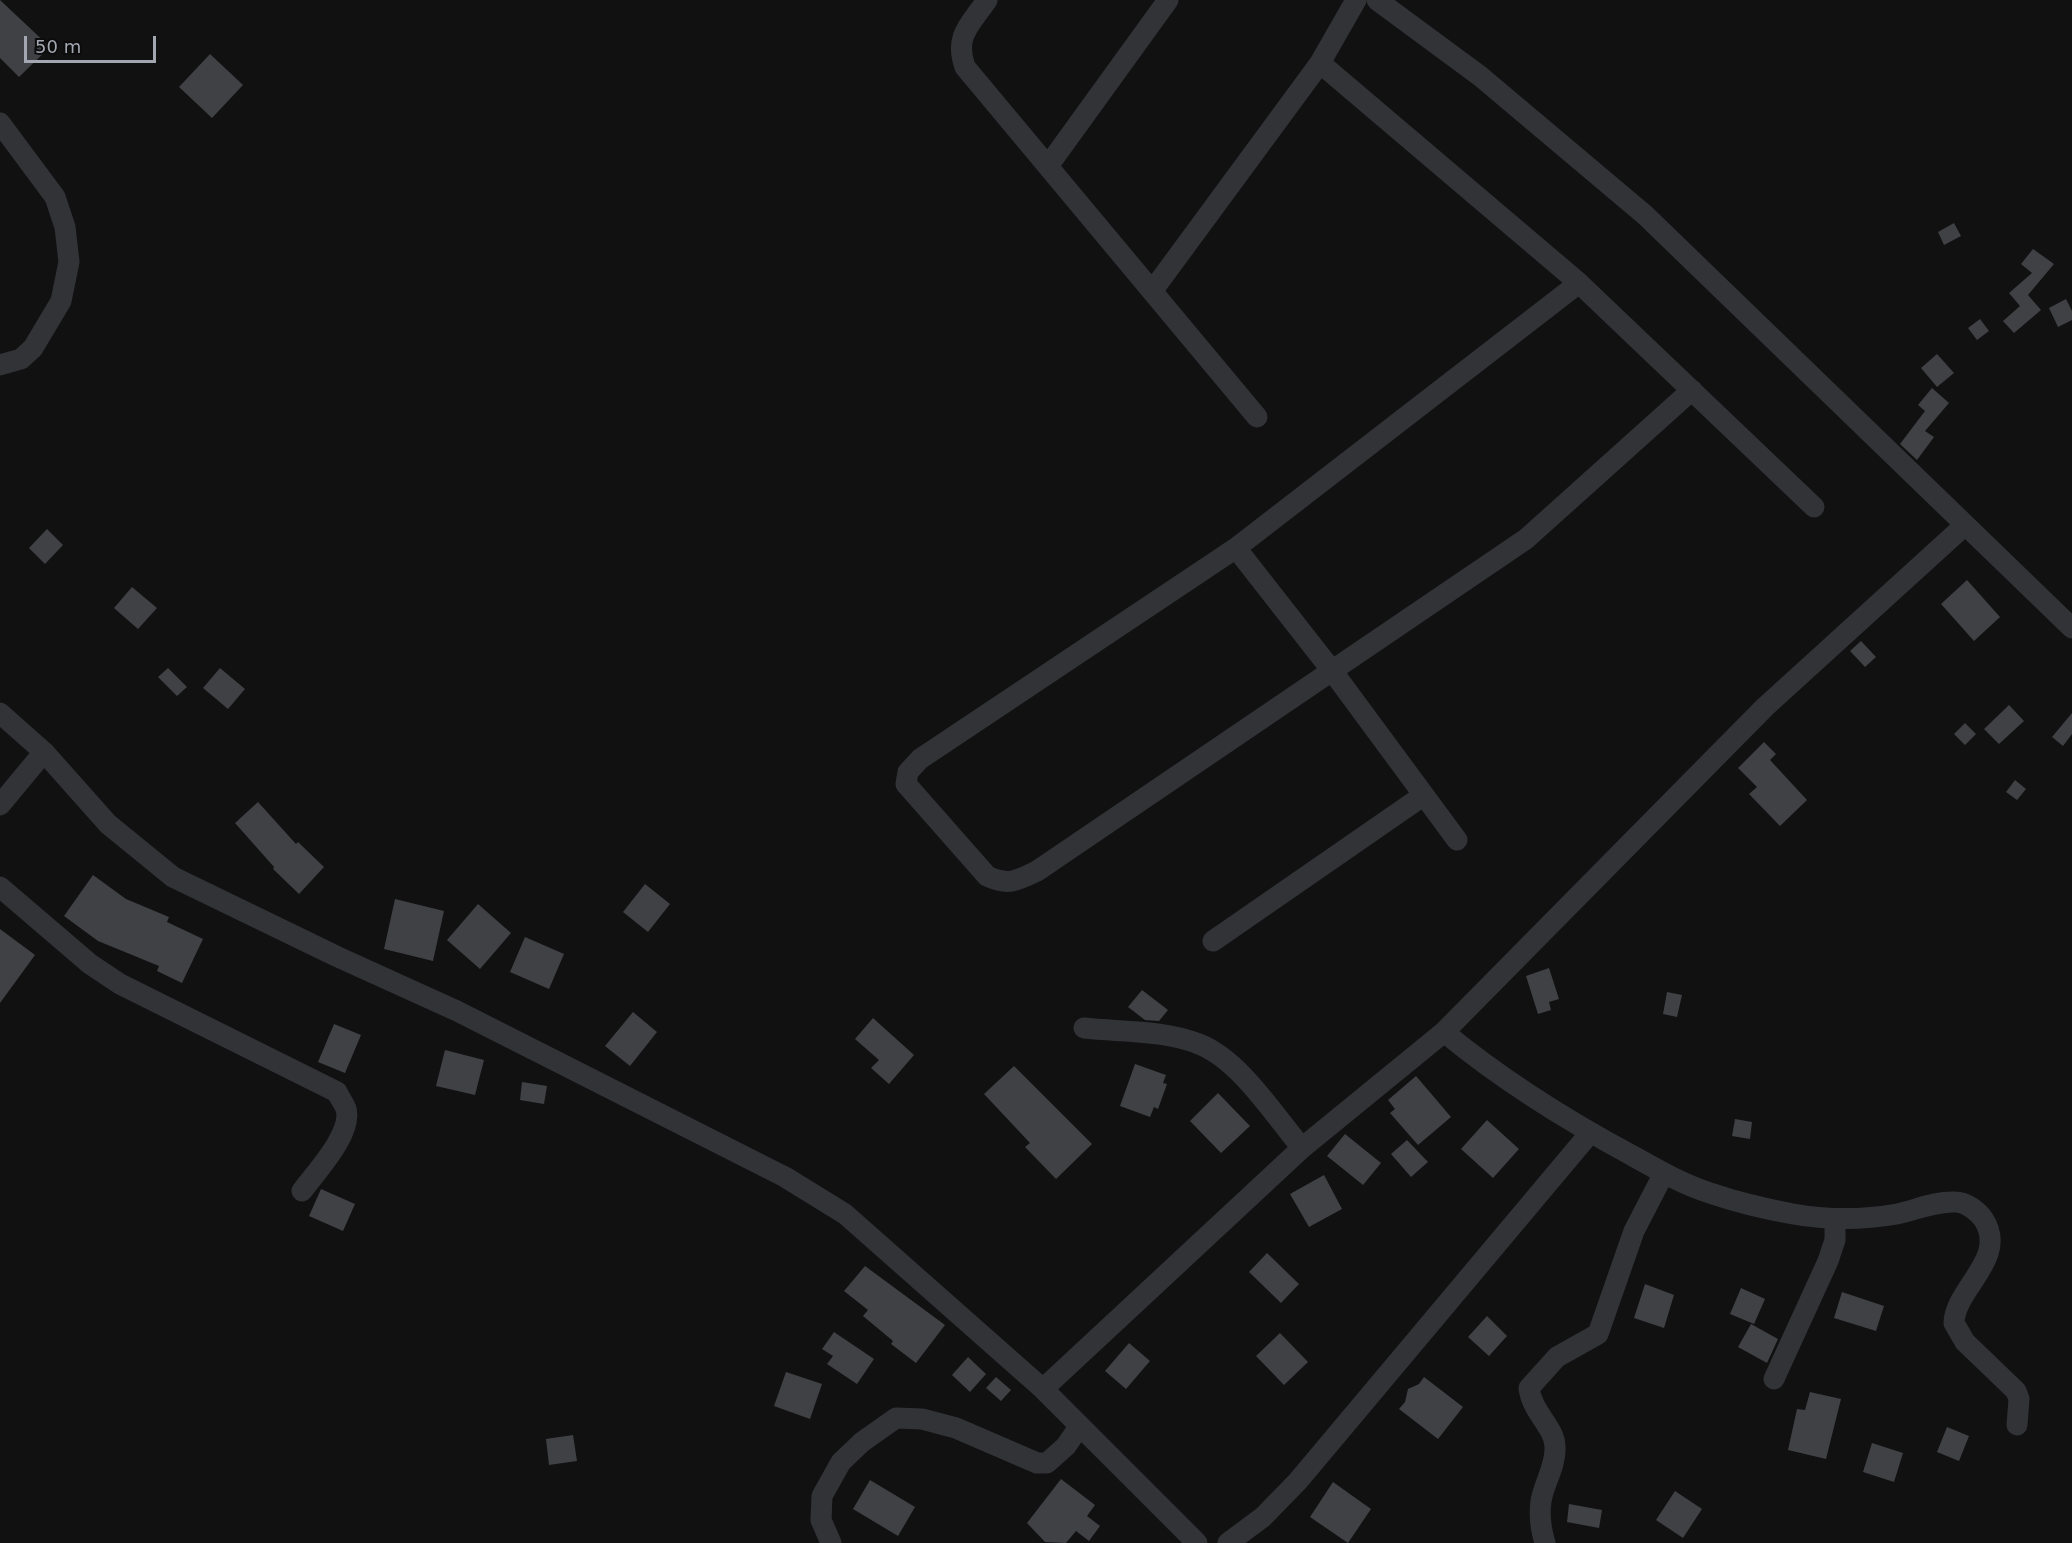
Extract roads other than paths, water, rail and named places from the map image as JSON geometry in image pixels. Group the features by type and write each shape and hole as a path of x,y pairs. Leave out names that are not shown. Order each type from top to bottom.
{"street":[{"path":"987,0 961,37 959,52 964,67 1257,417"},
{"path":"1048,166 1168,0"},
{"path":"1153,290 1320,63 1356,0"},
{"path":"1377,0 1480,76 1645,215 2072,628"},
{"path":"1320,63 1579,283 1814,507"},
{"path":"0,123 55,197 65,227 69,262 61,301 33,348 21,358 0,365"},
{"path":"1579,283 1236,548 920,759 908,772 906,784 987,876 1000,882 1013,883 1037,871 1526,539 1692,390"},
{"path":"1043,1389 1302,1148 1444,1032 1765,708 1964,526"},
{"path":"1236,548 1333,672 1457,840"},
{"path":"0,713 44,752 108,824 173,877 201,893 457,1011 818,1195 845,1214 1043,1389 1197,1543"},
{"path":"0,804 44,752"},
{"path":"1214,941 1424,795"},
{"path":"0,887 90,964 120,984 336,1092 346,1109 347,1124 341,1138 302,1191"},
{"path":"1084,1028 1179,1037 1200,1044 1236,1069 1302,1148"},
{"path":"1444,1032 1493,1072 1590,1133 1663,1174 1711,1194 1794,1214 1835,1219 1881,1216 1957,1202 1970,1206 1984,1219 1989,1230 1988,1256 1958,1302 1954,1323 1965,1342 2016,1391 2019,1399 2017,1425"},
{"path":"1228,1543 1263,1517 1298,1481 1590,1133"},
{"path":"1545,1543 1541,1530 1541,1501 1555,1460 1556,1444 1544,1421 1531,1404 1529,1388 1557,1357 1598,1334 1634,1231 1663,1174"},
{"path":"1774,1379 1828,1261 1835,1240 1835,1219"},
{"path":"831,1543 821,1520 822,1496 841,1462 862,1442 896,1418 922,1419 956,1428 1037,1463 1047,1463 1066,1446 1079,1427"}]}
